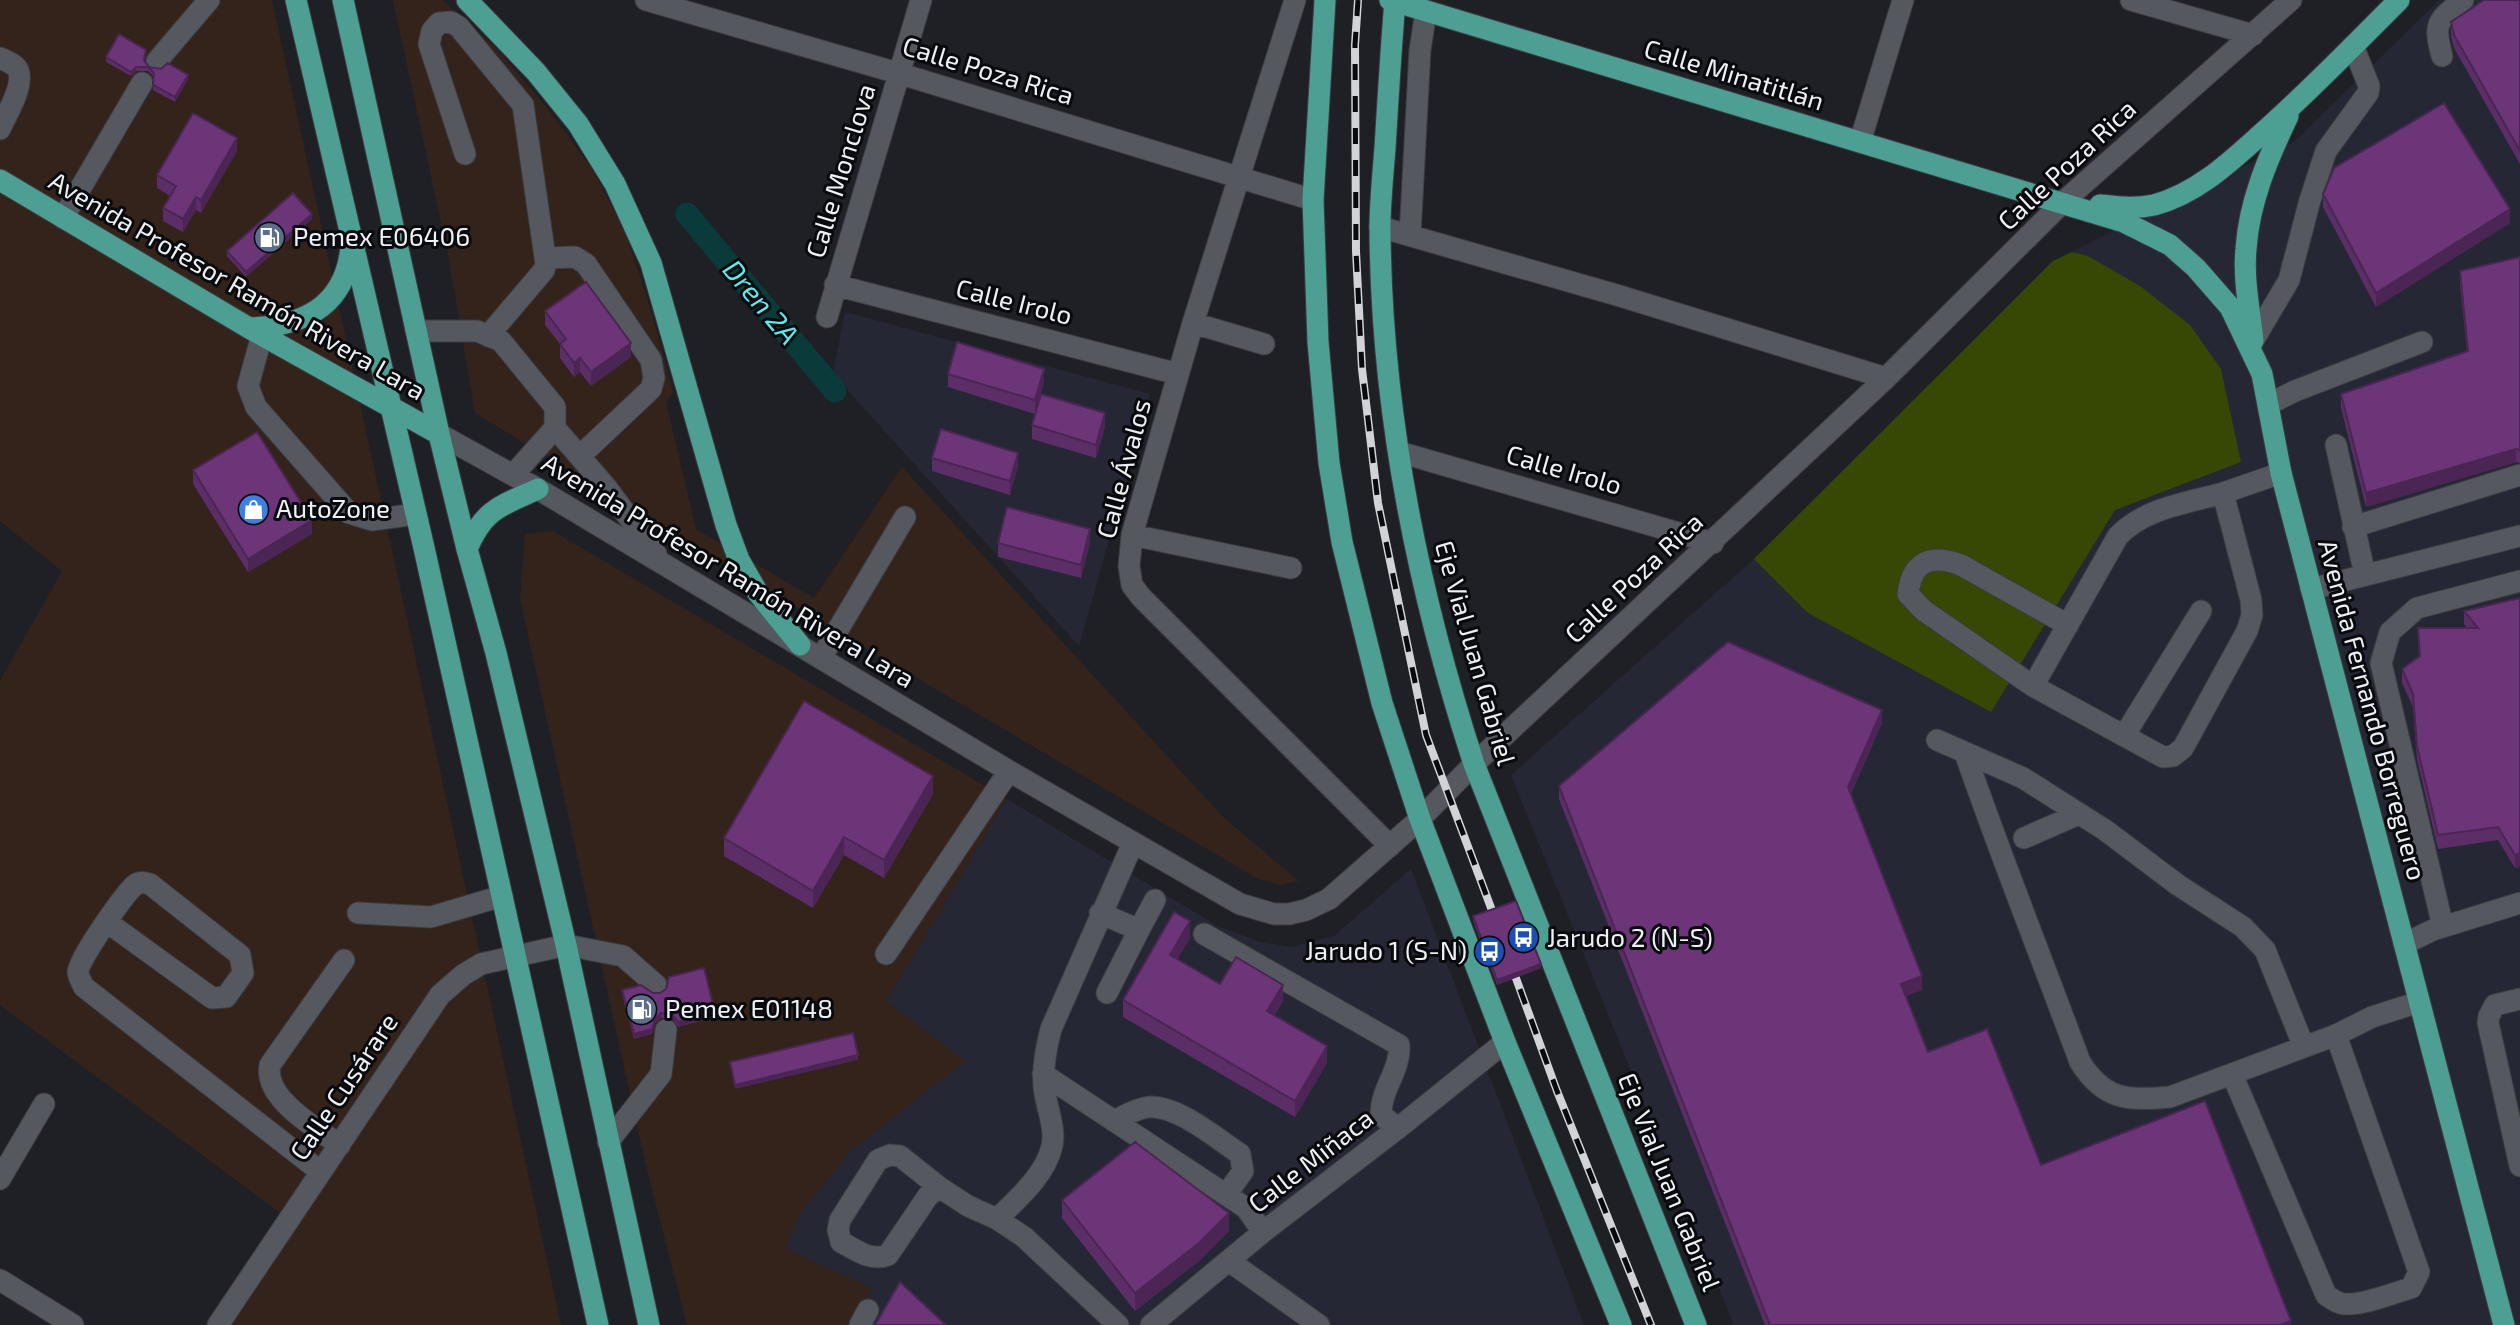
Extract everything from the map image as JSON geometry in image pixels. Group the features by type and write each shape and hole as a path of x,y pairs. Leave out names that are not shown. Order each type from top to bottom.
{"main road":[{"path":"296,0 416,514 598,1325"},
{"path":"343,0 439,434 496,653 566,945 649,1325"},
{"path":"467,0 536,72 578,124 615,184 651,263 726,525 739,560 758,593 800,645"},
{"path":"1325,0 1313,200 1318,342 1329,463 1342,542 1382,703 1420,819 1505,1042 1622,1325"},
{"path":"2063,202 2129,208 2154,205 2183,194 2214,174 2293,106 2399,0"},
{"name":"Calle Minatitlán","path":"1393,1 2063,202"},
{"name":"Eje Vial Juan Gabriel","path":"1393,1 1380,227 1387,349 1399,452 1429,608 1452,696 1474,764 1696,1325"},
{"path":"2262,374 2253,341 2246,292 2246,250 2251,217 2266,162 2293,106"},
{"name":"Avenida Profesor Ramón Rivera Lara","path":"0,180 255,331 439,434"},
{"name":"Avenida Fernando Borreguero","path":"2063,202 2124,222 2169,245 2196,268 2230,307 2262,374 2281,472 2504,1325"},
{"path":"255,331 301,320 323,307 339,287 349,264 352,235"},
{"path":"467,549 476,527 486,517 500,506 538,489"}],"street":[{"path":"158,61 209,0"},
{"name":"Calle Poza Rica","path":"646,0 901,74 1313,200"},
{"name":"Calle Monclova","path":"827,317 921,0"},
{"name":"Calle Ávalos","path":"1295,0 1178,374 1132,535 1129,566 1132,585 1141,597 1390,846"},
{"path":"1860,142 1903,0"},
{"path":"2131,0 2253,35"},
{"name":"Calle Poza Rica","path":"1420,819 1474,764 1713,543 1886,378 2063,202 2291,0"},
{"path":"2442,56 2437,39 2437,26 2441,19 2463,0"},
{"path":"1410,235 1420,50 1426,11"},
{"path":"465,154 429,44 432,32 439,23 451,23 459,27 523,105 545,258 544,270 488,336"},
{"path":"2253,341 2289,280 2309,200 2326,151 2368,93 2369,86 2353,46"},
{"path":"0,58 17,67 20,77 19,86 0,130"},
{"path":"63,218 142,83"},
{"path":"1380,227 1620,296 1886,378"},
{"path":"545,258 575,257 586,264 651,360 654,378 651,389 580,456"},
{"name":"Calle Irolo","path":"835,285 1178,374"},
{"path":"1194,323 1264,344"},
{"path":"255,331 248,386 256,407 349,513 372,520 416,514"},
{"path":"415,331 477,331 501,341 555,407 555,428 664,564"},
{"path":"2269,404 2295,391 2422,342"},
{"path":"513,475 555,428"},
{"name":"Avenida Profesor Ramón Rivera Lara","path":"439,434 538,489 1009,771 1240,904 1274,914 1306,910 1329,899 1420,819"},
{"path":"2336,445 2365,575"},
{"name":"Calle Irolo","path":"1399,452 1713,543"},
{"path":"2033,686 2118,536 2129,524 2142,516 2223,493 2281,472"},
{"path":"2353,527 2520,475"},
{"path":"2068,625 1961,565 1946,560 1936,558 1926,561 1910,583 1908,594 1923,610 2033,686 2163,757 2173,757 2183,748 2247,631 2252,615 2251,600 2223,493"},
{"path":"821,658 905,517"},
{"path":"1132,535 1291,568"},
{"path":"2311,589 2520,536"},
{"path":"2443,927 2381,663 2390,632 2417,608 2520,581"},
{"path":"2124,736 2201,611"},
{"path":"1937,740 2023,778 2256,938 2265,950 2304,1047"},
{"path":"1965,753 2002,861 2033,934 2080,1062 2091,1081 2113,1095 2141,1100 2169,1097 2336,1035 2372,1017 2419,1002"},
{"path":"886,954 1009,771"},
{"path":"2024,838 2079,814"},
{"path":"997,1219 1030,1187 1052,1146 1043,1074 1051,1028 1133,843"},
{"path":"107,922 212,998 226,997 243,973 240,956 150,884 143,882 135,884 107,922 83,955 78,972 84,987 321,1172"},
{"path":"358,913 431,917 502,896"},
{"path":"1107,993 1155,901"},
{"path":"2404,944 2443,927 2520,903"},
{"path":"1100,913 1139,930"},
{"path":"1204,934 1399,1045 1400,1055 1381,1098 1381,1114 1397,1129"},
{"path":"566,945 623,956 656,985"},
{"name":"Calle Cusárare","path":"218,1325 439,995 481,964 566,945"},
{"path":"340,1145 295,1113 270,1081 270,1065 344,960"},
{"path":"2520,999 2495,1005 2488,1023 2520,1166"},
{"path":"608,1142 661,1073 666,1030"},
{"path":"2232,1074 2326,1295 2334,1301 2346,1304 2411,1288 2419,1272 2336,1035"},
{"name":"Calle Miñaca","path":"1151,1325 1263,1232 1505,1042"},
{"path":"1043,1074 1246,1208 1263,1232"},
{"path":"0,1179 44,1104"},
{"path":"1114,1121 1146,1107 1163,1107 1240,1154 1243,1171 1226,1195"},
{"path":"276,1138 295,1113"},
{"path":"939,1187 928,1196 888,1255 879,1258 869,1256 841,1242 838,1230 840,1220 878,1160 890,1155 900,1156 968,1206 997,1219 1024,1237 1118,1325"},
{"path":"1229,1261 1319,1325"},
{"path":"0,1280 73,1325"}],"shaded area":[{"path":"0,0 272,0 561,1325 221,1325 283,1215 0,1005 0,681 62,571 0,521"},
{"path":"393,0 442,0 446,3 495,47 544,104 593,170 625,232 649,304 673,392 666,402 696,529 814,598 902,467 1224,818 1299,881 1280,885 1258,879 710,556 475,413 448,255"},
{"path":"2439,0 2520,0 2520,1325 1734,1325 1511,775 1754,559 2053,261 2295,141"},
{"path":"845,312 1150,394 1079,646 833,374"},
{"path":"553,531 1007,799 886,1001 966,1061 850,1151 785,1248 873,1288 850,1325 687,1325 647,1170 520,599 525,534"},
{"path":"1007,799 1216,925 1260,942 1292,947 1334,936 1411,869 1584,1325 850,1325 872,1288 785,1248 799,1215 850,1151 965,1061 886,1001"}],"green space":[{"path":"2072,252 2088,256 2140,286 2190,325 2221,369 2241,462 2115,510 1991,712 1808,613 1754,559 2053,261"}],"building":[{"path":"2484,0 2520,0 2520,151 2454,35 2451,22"},
{"path":"119,34 146,50 144,60 149,67 161,69 168,63 188,75 175,97 153,85 154,73 148,67 136,67 131,72 106,57"},
{"path":"2444,103 2510,209 2376,293 2323,194 2334,168"},
{"path":"193,113 237,138 201,200 196,197 183,219 163,208 176,186 157,175"},
{"name":"Pemex E06406","path":"293,193 312,214 246,272 227,251"},
{"path":"2520,257 2520,450 2366,493 2341,394 2468,351 2460,271"},
{"path":"586,282 631,343 591,372 580,358 574,363 560,344 566,339 545,311"},
{"path":"957,342 1044,369 1035,400 948,374"},
{"path":"1041,394 1105,413 1096,445 1032,425"},
{"path":"941,429 1018,453 1010,481 932,458"},
{"name":"AutoZone","path":"257,432 312,520 248,559 193,470"},
{"path":"1007,507 1090,529 1081,565 998,543"},
{"path":"2520,598 2520,853 2515,855 2498,827 2438,835 2417,746 2413,694 2402,669 2420,656 2418,628 2478,628 2464,611"},
{"path":"1728,642 1882,710 1848,787 1922,976 1901,984 1928,1052 1987,1029 2041,1165 2205,1101 2291,1321 2279,1325 1770,1325 1559,786"},
{"path":"804,701 933,776 884,860 844,837 813,891 724,838"},
{"path":"1516,901 1541,964 1497,980 1473,916"},
{"path":"1174,912 1190,921 1170,955 1220,984 1236,957 1283,985 1267,1011 1327,1046 1295,1101 1123,1000"},
{"path":"704,968 715,1013 678,1022 673,1015 661,1013 655,1018 652,1029 634,1034 622,990 641,985 653,993 660,993 666,989 669,977"},
{"path":"853,1033 858,1055 735,1085 730,1062"},
{"path":"1135,1142 1229,1213 1199,1243 1135,1293 1062,1200"},
{"path":"900,1282 946,1325 875,1325"}],"waterway":[{"name":"Dren 2A","path":"687,214 835,391"}],"railway":[{"path":"1358,0 1355,45 1356,251 1362,369 1378,503 1426,735 1499,929"},
{"path":"1509,959 1557,1091 1651,1325"}],"place":[{"name":"Pemex E06406","path":"270,237"},
{"name":"AutoZone","path":"253,509"},
{"name":"Jarudo 2 (N-S)","path":"1524,938"},
{"name":"Jarudo 1 (S-N)","path":"1490,951"},
{"name":"Pemex E01148","path":"642,1009"}]}
